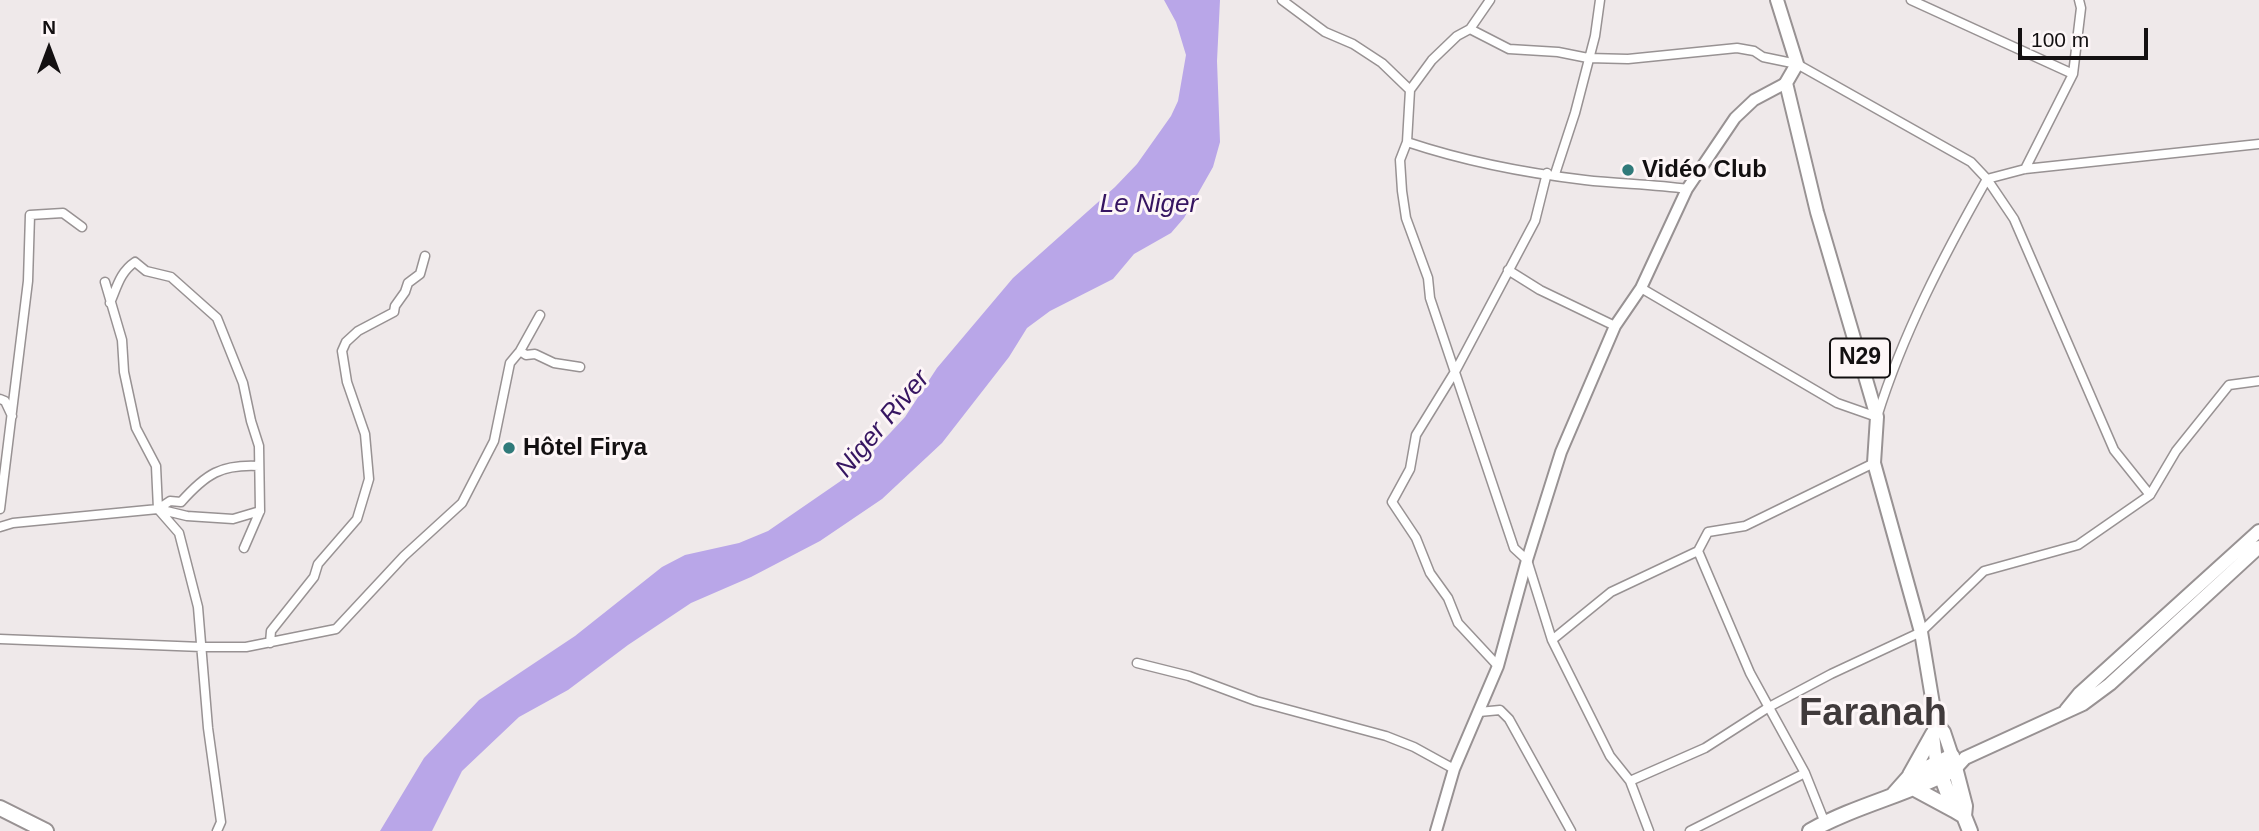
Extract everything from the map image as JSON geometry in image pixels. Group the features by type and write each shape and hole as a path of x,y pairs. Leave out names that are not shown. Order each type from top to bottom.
{"highway":[{"path":"1913,782 1934,728"},
{"path":"1913,782 1941,777 1957,761"},
{"path":"1810,831 1825,822 1894,794 1936,762 1957,761"},
{"path":"1957,761 1965,806 1959,813"},
{"path":"1936,762 1941,777 1970,831"},
{"path":"1913,782 1959,813"},
{"path":"0,808 46,831"}],"main road":[{"path":"1777,0 1797,64 1786,83"},
{"name":"N29","path":"1786,83 1817,212 1878,417 1874,463 1920,632 1934,728"},
{"path":"2066,710 2079,694 2259,531"},
{"path":"1936,762 1934,728 1944,732 1957,761 2083,704 2110,684 2259,547"}],"street":[{"path":"1282,0 1325,32 1353,44 1382,62 1410,90"},
{"path":"1490,0 1470,29 1457,36 1432,60 1410,90 1407,142 1400,160 1406,218 1428,278 1430,299 1514,548 1527,560 1552,640 1611,756 1630,781 1649,831"},
{"path":"1498,666 1458,623 1448,598 1430,573 1416,538 1392,502 1410,469 1416,435 1456,370 1535,221 1575,113 1595,36 1600,0"},
{"path":"1911,0 2073,74"},
{"path":"2025,169 2073,74 2081,8 2079,0"},
{"path":"1470,29 1509,49 1558,52 1588,58 1628,58 1737,48 1754,51 1763,57 1797,64 1971,162 1987,179 2014,219 2114,450 2150,495"},
{"path":"1436,831 1454,769 1498,666 1527,560 1561,452 1615,326 1641,288 1687,189 1735,118 1754,100 1786,83"},
{"path":"1407,142 1453,157 1586,180 1687,189"},
{"path":"1641,288 1837,403 1878,417 1885,391 1931,281 1987,179 2025,169 2259,144"},
{"path":"0,509 28,281 30,215 63,213 82,228"},
{"path":"270,643 271,631 314,577 318,564 357,519 369,479 365,434 346,382 342,351 346,342 358,331 394,312 408,283 420,274 425,256"},
{"path":"110,303 121,276 126,268 135,262 146,271 171,278 217,318 243,383 259,446 260,511 244,548"},
{"path":"1508,270 1540,290 1615,326"},
{"path":"105,282 122,340 124,372 136,428 156,466 158,509 179,533 198,607 208,728 221,822 217,831"},
{"path":"0,639 202,647 246,646 336,629 404,555 462,503 494,441 510,363 520,351 540,315"},
{"path":"520,351 526,355 535,354 554,363 580,367"},
{"path":"1630,781 1705,748 1769,708 1832,674 1920,632 1984,571 2078,545 2150,495 2176,452 2229,386 2259,382"},
{"path":"0,399 5,401 12,416"},
{"path":"1552,640 1611,592 1698,551 1708,532 1745,526 1874,463"},
{"path":"158,509 170,501 181,502 196,485 216,472 236,465 259,466"},
{"path":"0,527 13,523 158,509 187,516 233,519 260,511"},
{"path":"1698,551 1750,673 1805,773 1825,822"},
{"path":"1137,663 1189,676 1256,701 1386,736 1414,747 1454,769"},
{"path":"1479,712 1500,709 1509,719 1571,831"},
{"path":"1690,831 1805,773"}],"water":[{"name":"Le Niger","path":"1164,0 1220,0 1217,61 1220,142 1213,167 1184,218 1171,233 1134,254 1113,279 1050,311 1027,328 1009,357 942,443 882,499 820,541 751,577 691,603 568,690 519,717 462,771 432,831 380,831 424,758 479,700 575,636 662,567 685,555 739,543 768,531 845,478 877,447 905,417 937,368 1013,278 1115,187 1137,164 1171,116 1178,101 1186,55 1176,22"}],"place":[{"name":"Vidéo Club","path":"1628,170"},
{"name":"Hôtel Firya","path":"509,448"}],"district":[{"name":"Faranah","path":"1873,715"}],"water label":[{"name":"Niger River","path":"883,424"}]}
